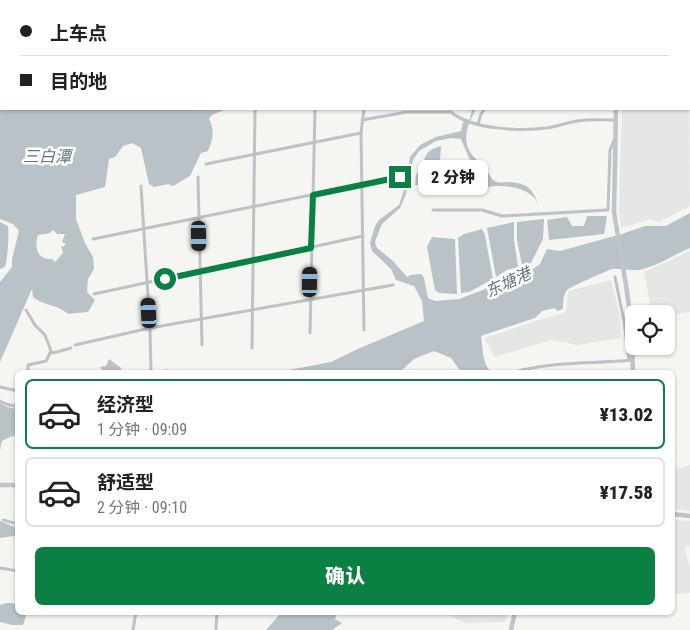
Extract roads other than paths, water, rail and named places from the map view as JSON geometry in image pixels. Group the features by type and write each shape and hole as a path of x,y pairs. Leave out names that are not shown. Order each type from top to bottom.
{"street":[{"path":"252,348 255,110"},
{"path":"310,333 315,110"},
{"path":"364,110 361,133 364,330"},
{"path":"478,124 481,114 485,110"},
{"path":"616,110 614,212 631,321 630,360"},
{"path":"362,120 407,112 451,112 456,117 478,124 514,129 548,128 579,120 616,120"},
{"path":"206,164 361,133"},
{"path":"433,210 482,210 502,216 608,210 610,150 614,138"},
{"path":"94,239 400,177"},
{"path":"198,178 202,345"},
{"path":"141,186 152,370"},
{"path":"94,294 363,236"},
{"path":"615,277 632,370"},
{"path":"75,345 150,328 393,285"},
{"path":"26,310 35,325 46,336 50,352 46,362 28,365 28,370"},
{"path":"50,352 71,348"},
{"path":"522,370 546,366 630,360"},
{"path":"0,387 15,390"},
{"path":"0,401 15,406"},
{"path":"0,485 15,485"},
{"path":"675,514 690,516"},
{"path":"3,520 15,523"},
{"path":"0,568 15,570"},
{"path":"133,630 136,615"},
{"path":"216,630 217,615"},
{"path":"511,630 514,615"}],"water":[{"name":"三白潭","path":"0,110 224,110 212,115 209,119 213,135 208,151 201,153 190,176 173,186 168,184 154,187 149,184 141,148 132,143 123,146 115,157 109,159 105,187 76,195 76,219 85,243 93,257 94,269 88,279 87,292 95,300 88,312 68,314 33,297 32,289 0,362 0,282 12,267 12,259 19,231 13,224 0,219","holes":["53,230 57,234 65,234 62,242 66,244 63,247 61,245 63,253 55,262 40,255 36,244 38,235 50,233"]},
{"name":"东塘港","path":"472,110 476,110 470,121 466,138 469,150 473,156 485,167 491,178 495,181 515,183 528,187 538,203 529,193 523,190 501,186 488,187 483,170 475,164 473,167 461,139 451,138 436,141 419,151 413,160 406,194 400,208 382,224 375,242 377,248 393,261 407,277 421,274 424,278 428,298 435,301 459,299 483,290 511,272 533,269 540,264 547,249 560,251 645,226 666,226 690,213 690,248 643,269 612,269 603,272 567,290 563,309 557,311 555,308 542,311 535,318 481,336 486,365 490,370 460,370 451,358 434,351 414,359 402,370 289,370 331,362 424,321 422,301 414,286 396,280 391,269 372,251 370,243 375,226 379,220 399,205 406,184 410,157 420,145 436,137 461,131 463,122 470,119"},
{"path":"441,146 440,160 429,162 424,160 430,150"},
{"path":"418,172 430,175 426,185 415,185"},
{"path":"587,216 607,216 604,234 549,240 547,220 567,217 572,226 584,226"},
{"path":"544,219 543,239 531,263 522,265 517,240 517,222"},
{"path":"0,222 8,226 8,252 5,267 0,269"},
{"path":"514,222 514,240 518,267 507,270 496,277 487,228"},
{"path":"482,229 485,235 493,279 469,292 461,293 458,238 464,234"},
{"path":"432,237 455,239 457,294 439,293 435,290 427,247"},
{"path":"109,359 121,370 102,370 100,367 106,366"},
{"path":"0,403 15,409 15,436 2,441 0,450"},
{"path":"0,521 15,527 15,536 0,538"},
{"path":"6,603 15,604 15,615 26,615 23,625 0,622 0,605"},
{"path":"279,615 336,615 335,619 342,623 332,630 266,630"}]}
